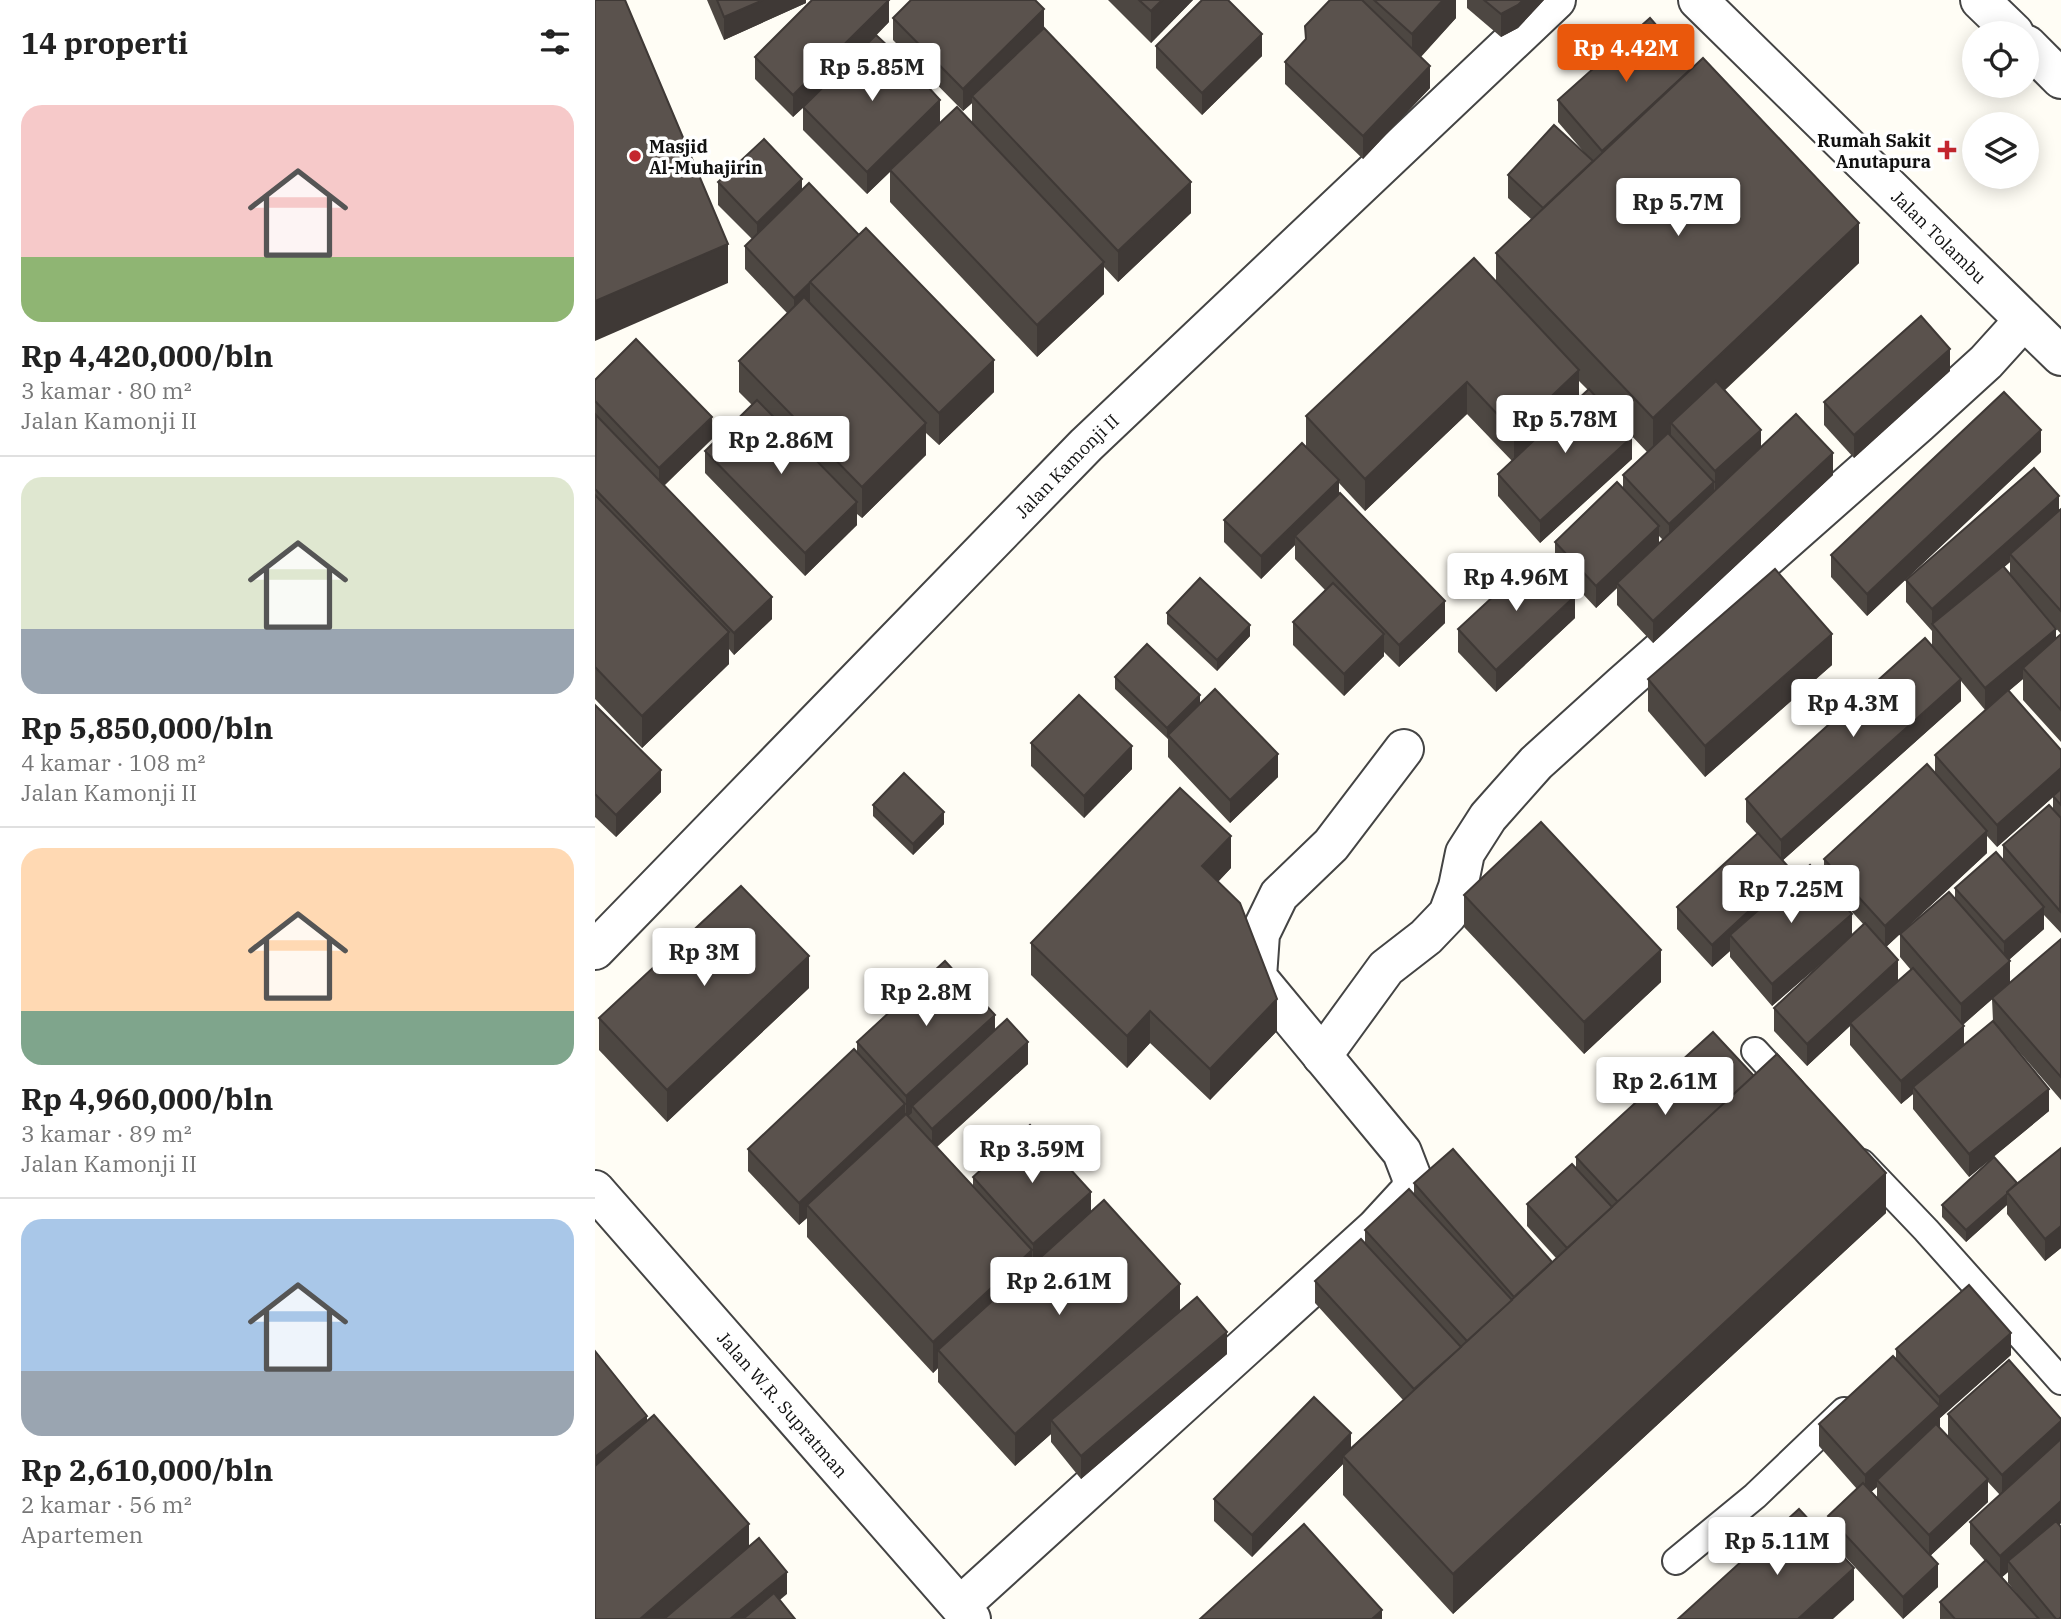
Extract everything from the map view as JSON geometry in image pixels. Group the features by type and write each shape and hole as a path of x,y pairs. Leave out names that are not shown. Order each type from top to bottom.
{"street":[{"name":"Jalan Kamonji II","path":"595,950 1086,445 1556,0"},
{"name":"Jalan Tolambu","path":"1698,0 2061,356"},
{"path":"1980,0 2002,21"},
{"path":"2039,57 2061,79"},
{"path":"1322,1056 1386,968 1426,937 1448,914 1458,887 1465,853 1488,817 1536,763 1919,424 1986,362 2024,320"},
{"path":"965,1613 1376,1228 1411,1191 1412,1178 1402,1152 1257,977 1260,934 1279,895 1331,845 1404,749"},
{"name":"Jalan W.R. Supratman","path":"595,1190 965,1613"}],"lane":[{"path":"1755,1051 1812,1111"},
{"path":"1850,1150 1926,1230 1966,1293 2061,1381"},
{"path":"1676,1561 1755,1496 1863,1393"}],"building":[{"name":"Masjid Al-Muhajirin","path":"595,0 625,0 728,244 595,301"},
{"path":"717,0 763,0 724,17"},
{"path":"812,0 889,0 793,95 755,57"},
{"path":"911,0 1035,0 1044,9 963,89 893,18"},
{"path":"1139,0 1162,0 1151,11"},
{"path":"1202,0 1228,0 1262,34 1202,93 1156,46"},
{"path":"1330,0 1362,0 1430,66 1363,136 1285,62 1306,39 1305,26"},
{"path":"1374,0 1443,0 1412,34"},
{"path":"1484,0 1523,0 1501,14"},
{"path":"1650,18 1693,67 1602,151 1558,100"},
{"path":"1044,28 1191,182 1118,251 972,96"},
{"path":"876,35 940,100 867,172 803,107"},
{"path":"1703,58 1859,223 1653,418 1496,253"},
{"path":"957,107 1104,262 1037,325 890,170"},
{"path":"1554,125 1593,161 1543,208 1508,175"},
{"path":"764,139 802,179 757,223 718,182"},
{"path":"809,183 859,235 794,298 745,246"},
{"path":"866,228 994,360 939,413 810,282"},
{"path":"1474,258 1579,370 1514,432 1467,382 1365,479 1306,416"},
{"path":"804,297 926,423 862,487 739,361"},
{"path":"1921,316 1950,349 1854,435 1824,402"},
{"path":"636,339 712,417 659,468 595,401 595,380"},
{"path":"1716,381 1761,430 1715,471 1671,423"},
{"path":"1589,389 1632,437 1540,521 1498,474"},
{"path":"2004,392 2041,430 1867,594 1831,555"},
{"path":"757,400 857,502 805,553 705,451"},
{"path":"1796,414 1833,453 1653,621 1617,583"},
{"path":"596,415 772,597 734,633 595,489"},
{"path":"1668,433 1714,482 1669,524 1623,475"},
{"path":"1302,443 1339,480 1261,556 1224,520"},
{"path":"2034,468 2059,496 1932,609 1906,580"},
{"path":"1617,482 1659,526 1596,586 1555,542"},
{"path":"1340,493 1445,601 1399,645 1295,536"},
{"path":"595,495 729,632 642,716 595,667"},
{"path":"2061,509 2061,611 2010,554"},
{"path":"1537,556 1575,596 1496,670 1458,629"},
{"path":"2003,566 2056,629 1985,688 1932,624"},
{"path":"1775,569 1832,634 1705,746 1648,679"},
{"path":"1200,578 1250,625 1217,660 1167,613"},
{"path":"1333,583 1384,634 1344,674 1293,622"},
{"path":"2061,634 2061,710 2023,668"},
{"path":"1925,638 1961,679 1781,840 1746,799"},
{"path":"1147,644 1200,695 1167,728 1115,677"},
{"path":"1215,689 1278,754 1230,800 1168,735"},
{"path":"2008,690 2061,750 2061,768 1997,825 1935,755"},
{"path":"1079,695 1132,746 1084,796 1031,743"},
{"path":"595,705 661,770 616,815 595,794"},
{"path":"1927,764 1987,831 1885,926 1824,859"},
{"path":"904,773 944,812 913,844 873,805"},
{"path":"1180,788 1231,836 1202,866 1240,903 1277,999 1210,1069 1150,1011 1127,1036 1031,943"},
{"path":"2061,789 2061,805 2053,796"},
{"path":"2049,805 2061,818 2060,911 2003,845"},
{"path":"1541,822 1661,950 1584,1022 1464,895"},
{"path":"1758,833 1792,871 1712,945 1677,907"},
{"path":"1996,852 2044,907 2004,942 1955,888"},
{"path":"1810,865 1852,914 1772,984 1730,935"},
{"path":"741,886 809,956 667,1090 599,1018"},
{"path":"1949,892 2010,961 1961,1004 1900,934"},
{"path":"1865,923 1898,960 1807,1044 1774,1008"},
{"path":"2061,939 2061,1077 1992,998"},
{"path":"945,961 995,1015 906,1096 857,1042"},
{"path":"1913,968 1964,1026 1901,1081 1850,1023"},
{"path":"1007,1019 1028,1042 932,1129 912,1106"},
{"path":"1993,1021 2049,1089 1969,1154 1913,1087"},
{"path":"1713,1032 1754,1076 1618,1202 1576,1157"},
{"path":"854,1049 905,1104 799,1203 748,1149"},
{"path":"1777,1054 1886,1173 1453,1574 1343,1456"},
{"path":"906,1114 1032,1250 933,1342 807,1205"},
{"path":"1030,1125 1091,1192 1033,1244 973,1177"},
{"path":"2061,1148 2061,1226 2045,1239 2007,1192"},
{"path":"1453,1149 1552,1262 1514,1297 1414,1183"},
{"path":"1994,1157 2017,1183 1966,1230 1942,1205"},
{"path":"1572,1164 1612,1207 1567,1248 1527,1204"},
{"path":"1409,1189 1512,1300 1467,1341 1365,1230"},
{"path":"1104,1200 1180,1284 1015,1434 938,1350"},
{"path":"1361,1239 1461,1347 1414,1389 1315,1281"},
{"path":"1969,1285 2011,1333 1939,1397 1896,1349"},
{"path":"1197,1297 1227,1332 1081,1456 1051,1420"},
{"path":"595,1351 647,1416 595,1457"},
{"path":"1893,1356 1940,1406 1865,1475 1819,1424"},
{"path":"2009,1360 2061,1421 2002,1475 1948,1414"},
{"path":"1314,1397 1351,1433 1252,1535 1214,1499"},
{"path":"654,1415 749,1524 640,1619 595,1619 595,1466"},
{"path":"1936,1424 1988,1479 1929,1535 1877,1480"},
{"path":"2061,1439 2061,1501 2000,1556 1970,1522"},
{"path":"1863,1483 1938,1564 1903,1597 1828,1516"},
{"path":"1799,1509 1854,1568 1798,1619 1678,1619"},
{"path":"2056,1521 2061,1527 2059,1619 2056,1619 2008,1561"},
{"path":"1304,1524 1382,1610 1372,1619 1200,1619"},
{"path":"759,1538 787,1572 730,1619 664,1619"},
{"path":"1986,1560 2039,1619 1955,1619 1940,1602"},
{"path":"774,1593 795,1619 743,1619"}],"place":[{"name":"Rumah Sakit Anutapura","path":"1947,150"},
{"name":"Masjid Al-Muhajirin","path":"635,156"}]}
